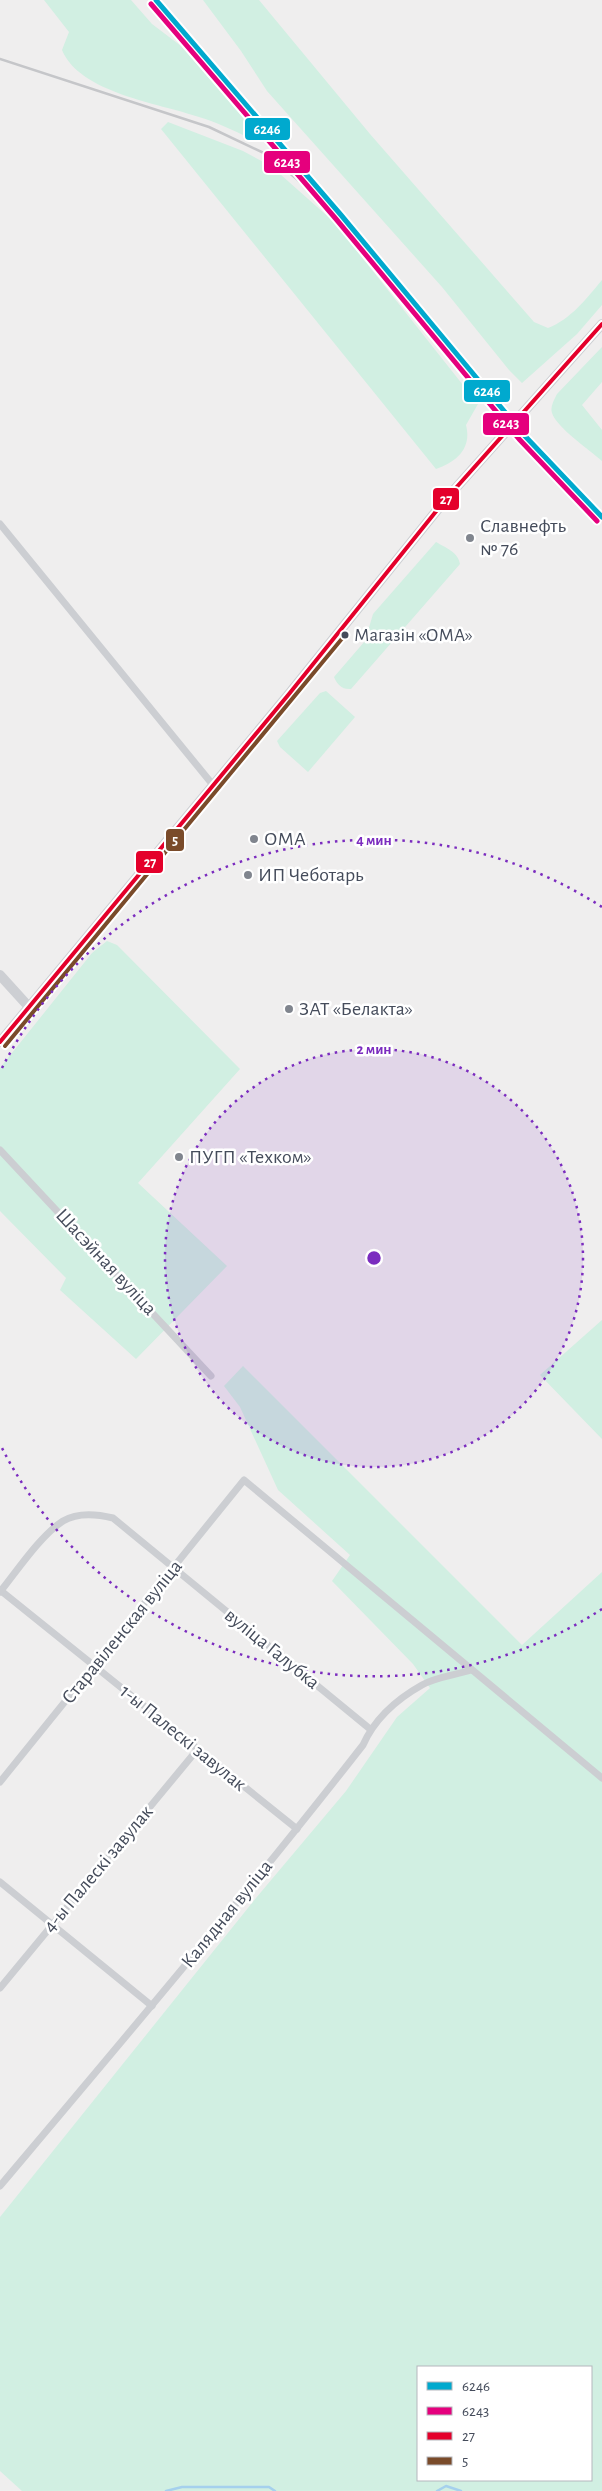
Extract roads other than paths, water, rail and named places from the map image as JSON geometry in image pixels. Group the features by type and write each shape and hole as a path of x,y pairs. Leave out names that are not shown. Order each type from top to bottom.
{"main road":[{"path":"0,1042 446,499 602,324"},
{"path":"0,976 29,1007"}],"street":[{"path":"0,524 213,785"},
{"name":"Шасэйная вуліца","path":"0,1150 211,1376"},
{"name":"Старавіленская вуліца","path":"0,1782 244,1480 471,1670"},
{"name":"вуліца Галубка","path":"0,1591 46,1536 63,1521 80,1515 98,1514 113,1518 173,1570 370,1729"},
{"name":"1-ы Палескі завулак","path":"0,1591 297,1830"},
{"path":"471,1670 602,1778"},
{"name":"Калядная вуліца","path":"0,2186 297,1830 363,1745 370,1729 390,1707 424,1684 471,1670"},
{"name":"4-ы Палескі завулак","path":"0,1988 197,1750"},
{"path":"0,1882 152,2006"}],"waterway":[{"path":"437,2491 446,2486 461,2491"},
{"path":"166,2491 182,2487 269,2487 275,2491"}],"railway":[{"path":"0,59 209,127 266,154 341,215"}],"place":[{"name":"Славнефть № 76","path":"470,538"},
{"name":"Магазін «ОМА»","path":"345,635"},
{"name":"ОМА","path":"254,839"},
{"name":"ИП Чеботарь","path":"248,875"},
{"name":"ЗАТ «Белакта»","path":"289,1009"},
{"name":"ПУГП «Техком»","path":"179,1157"}]}
